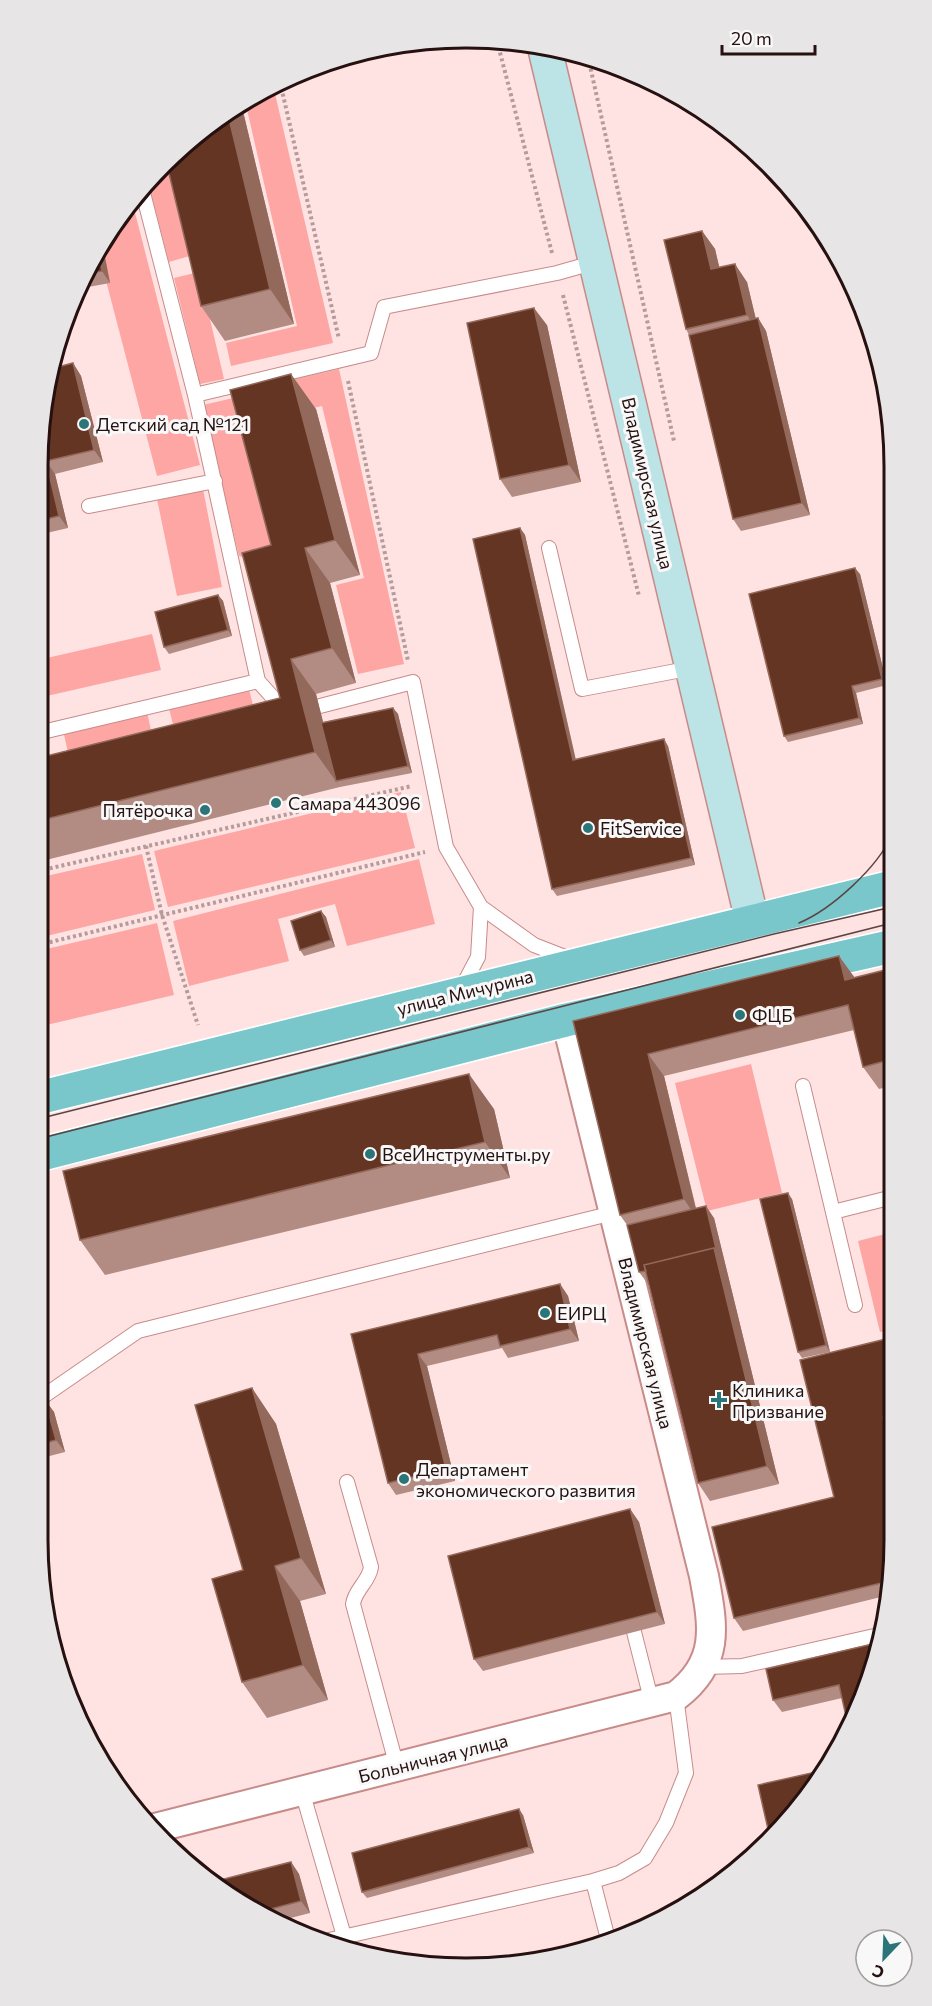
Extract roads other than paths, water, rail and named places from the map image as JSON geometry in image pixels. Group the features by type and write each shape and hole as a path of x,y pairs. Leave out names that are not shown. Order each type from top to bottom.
{"main road":[{"name":"улица Мичурина","path":"48,1096 884,889"},
{"path":"48,1152 566,1020 884,948"}],"street":[{"name":"Владимирская улица","path":"547,56 752,920"},
{"name":"Владимирская улица","path":"566,1020 704,1576 713,1627 703,1667"},
{"path":"664,1700 689,1686 703,1667"},
{"name":"Больничная улица","path":"161,1826 664,1700"}],"lane":[{"path":"145,199 195,395 258,681 276,701 299,711"},
{"path":"195,395 370,353 384,307 557,273 596,262"},
{"path":"89,506 214,481"},
{"path":"549,548 582,689 692,668"},
{"path":"48,731 258,681"},
{"path":"320,706 413,682 446,847 481,907 534,945 583,964"},
{"path":"459,993 478,957 481,907"},
{"path":"803,1086 855,1305"},
{"path":"833,1212 884,1199"},
{"path":"48,1393 138,1331 613,1213"},
{"path":"347,1482 370,1567 369,1576 354,1594 353,1604 396,1767"},
{"path":"338,1938 593,1881 619,1874 645,1858 666,1823 686,1773 664,1700 634,1632"},
{"path":"703,1667 742,1666 873,1636"},
{"path":"302,1791 344,1936"},
{"path":"593,1881 607,1933"}],"tram line":[{"path":"799,923 812,917 839,898 865,874 884,849"},
{"path":"48,1116 774,934 884,909"},
{"path":"48,1136 884,925"}],"place":[{"name":"Детский сад №121","path":"84,424"},
{"name":"Самара 443096","path":"276,803"},
{"name":"Пятёрочка","path":"205,810"},
{"name":"FitService","path":"588,828"},
{"name":"ФЦБ","path":"740,1015"},
{"name":"ВсеИнструменты.ру","path":"370,1154"},
{"name":"ЕИРЦ","path":"545,1313"},
{"name":"Клиника Призвание","path":"719,1400"},
{"name":"Департамент экономического развития","path":"404,1479"}]}
